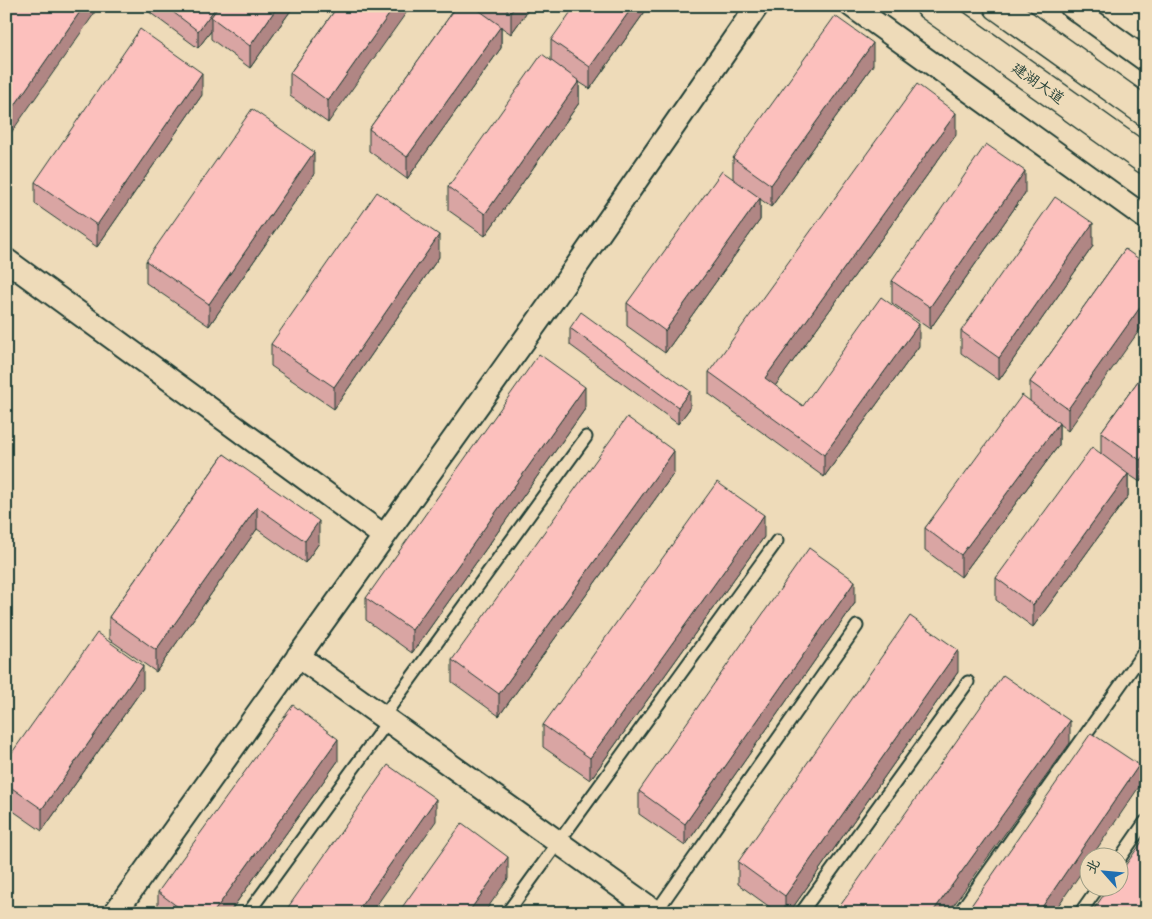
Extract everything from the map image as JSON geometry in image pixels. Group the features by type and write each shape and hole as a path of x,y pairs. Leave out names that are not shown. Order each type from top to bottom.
{"main road":[{"name":"建湖大道","path":"930,6 1146,160"},
{"path":"998,6 1146,112"}],"street":[{"path":"115,913 563,285 757,6"},
{"path":"852,6 1146,218"},
{"path":"1071,6 1146,60"},
{"path":"6,260 384,536"},
{"path":"298,656 657,912"}],"lane":[{"path":"248,913 586,437"},
{"path":"507,913 777,541"},
{"path":"657,912 857,626"},
{"path":"959,913 1146,649"},
{"path":"801,913 968,682"},
{"path":"1128,846 1145,822"},
{"path":"1080,913 1092,896"}],"building":[{"path":"6,6 84,6 6,118"},
{"path":"165,6 217,6 198,31"},
{"path":"219,6 278,6 250,46 211,17"},
{"path":"338,6 395,6 328,101 290,73"},
{"path":"457,6 473,6 501,26 407,157 369,129"},
{"path":"502,6 515,6 511,12"},
{"path":"575,6 633,6 590,67 551,40"},
{"path":"835,16 873,43 771,185 733,158"},
{"path":"140,29 202,73 97,225 35,182"},
{"path":"542,54 579,81 485,214 448,187"},
{"path":"917,84 956,113 765,378 803,406 881,297 919,324 824,455 709,372"},
{"path":"252,109 314,152 209,304 146,261"},
{"path":"986,144 1025,171 930,307 892,281"},
{"path":"722,171 760,198 665,331 627,303"},
{"path":"377,192 439,235 334,387 271,344"},
{"path":"1055,197 1093,223 999,358 961,331"},
{"path":"1125,249 1146,264 1146,299 1068,409 1030,382"},
{"path":"581,312 690,391 678,407 570,328"},
{"path":"539,354 585,387 412,630 366,598"},
{"path":"1146,370 1146,452 1140,460 1101,432"},
{"path":"1022,395 1059,423 961,555 925,528"},
{"path":"627,417 674,451 499,694 452,660"},
{"path":"1092,447 1128,474 1033,605 996,578"},
{"path":"224,454 319,521 305,541 257,507 156,650 109,617"},
{"path":"717,482 764,515 590,758 543,725"},
{"path":"809,548 855,581 685,824 639,791"},
{"path":"910,616 958,650 785,896 738,862"},
{"path":"97,633 143,666 42,809 6,784 6,761"},
{"path":"1003,675 1070,721 932,913 835,913"},
{"path":"293,705 338,739 213,913 186,913 158,892"},
{"path":"1091,733 1139,765 1084,846 1080,846 1080,851 1038,913 966,913"},
{"path":"388,765 436,799 356,913 284,913"},
{"path":"462,823 508,857 468,913 398,913"},
{"path":"1146,836 1146,913 1091,913 1103,896 1130,896 1130,859"}]}
